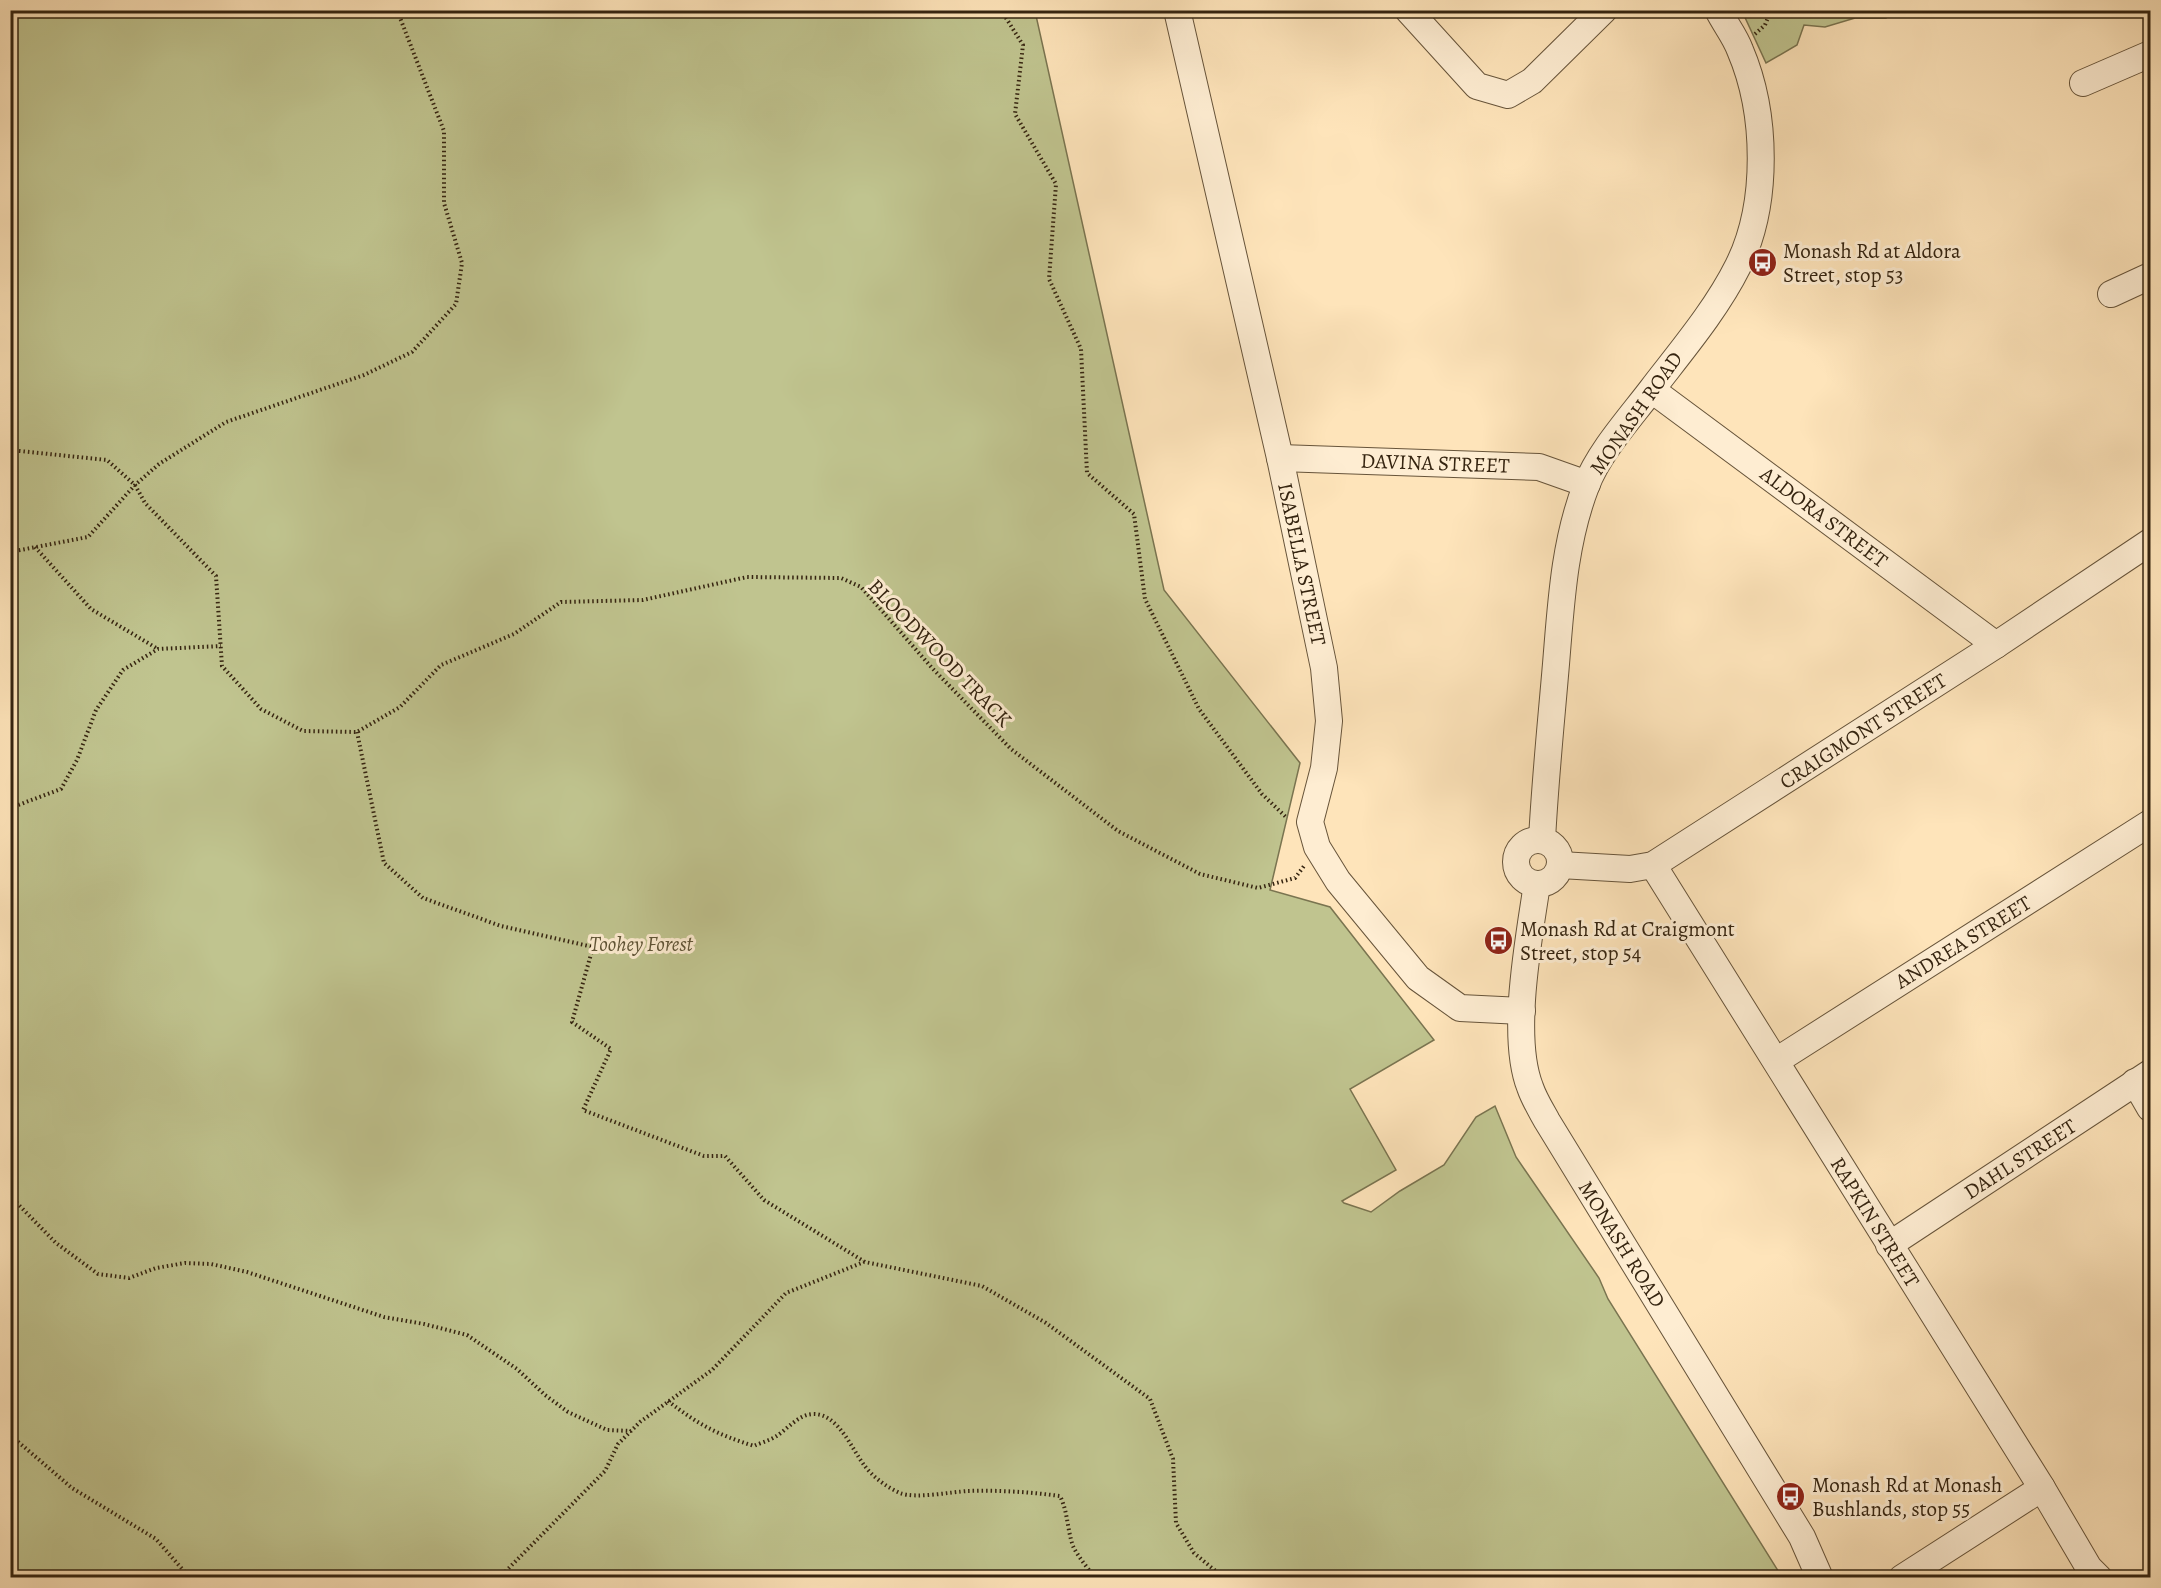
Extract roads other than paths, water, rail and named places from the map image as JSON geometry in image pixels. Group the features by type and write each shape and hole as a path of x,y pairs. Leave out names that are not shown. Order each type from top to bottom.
{"street":[{"name":"ISABELLA STREET","path":"1177,10 1280,458 1324,668 1329,721 1323,768 1310,822 1317,847 1338,881 1418,978 1460,1008 1522,1011"},
{"path":"1408,10 1477,86 1508,95 1532,81 1604,10"},
{"name":"MONASH ROAD","path":"1542,840 1563,582 1571,535 1587,484 1616,435 1721,296 1739,265 1754,218 1760,176 1760,136 1755,100 1740,48 1718,10"},
{"path":"2084,83 2151,54"},
{"path":"2111,294 2151,276"},
{"name":"ALDORA STREET","path":"1652,390 1996,645"},
{"name":"DAVINA STREET","path":"1280,458 1539,467 1587,484"},
{"name":"CRAIGMONT STREET","path":"1560,865 1630,869 1653,866 1996,645 2151,542"},
{"name":"ANDREA STREET","path":"1776,1061 2151,823"},
{"path":"1533,840 1542,840 1550,843 1556,849 1560,857 1560,865 1552,879 1537,884 1529,882 1522,876 1517,868 1516,860 1525,844 1533,840"},
{"name":"RAPKIN STREET","path":"1653,866 2042,1488 2089,1568 2098,1578"},
{"name":"MONASH ROAD","path":"1537,884 1522,1011 1521,1047 1529,1086 1547,1120 1796,1527 1820,1578"},
{"path":"2143,1078 2151,1108"},
{"name":"DAHL STREET","path":"1889,1245 2143,1078"},
{"path":"1902,1578 2042,1488"}],"place":[{"name":"Monash Rd at Aldora Street, stop 53","path":"1762,263"},
{"name":"Monash Rd at Craigmont Street, stop 54","path":"1499,941"},
{"name":"Monash Rd at Monash Bushlands, stop 55","path":"1791,1497"}],"park label":[{"name":"Toohey Forest","path":"641,944"}]}
